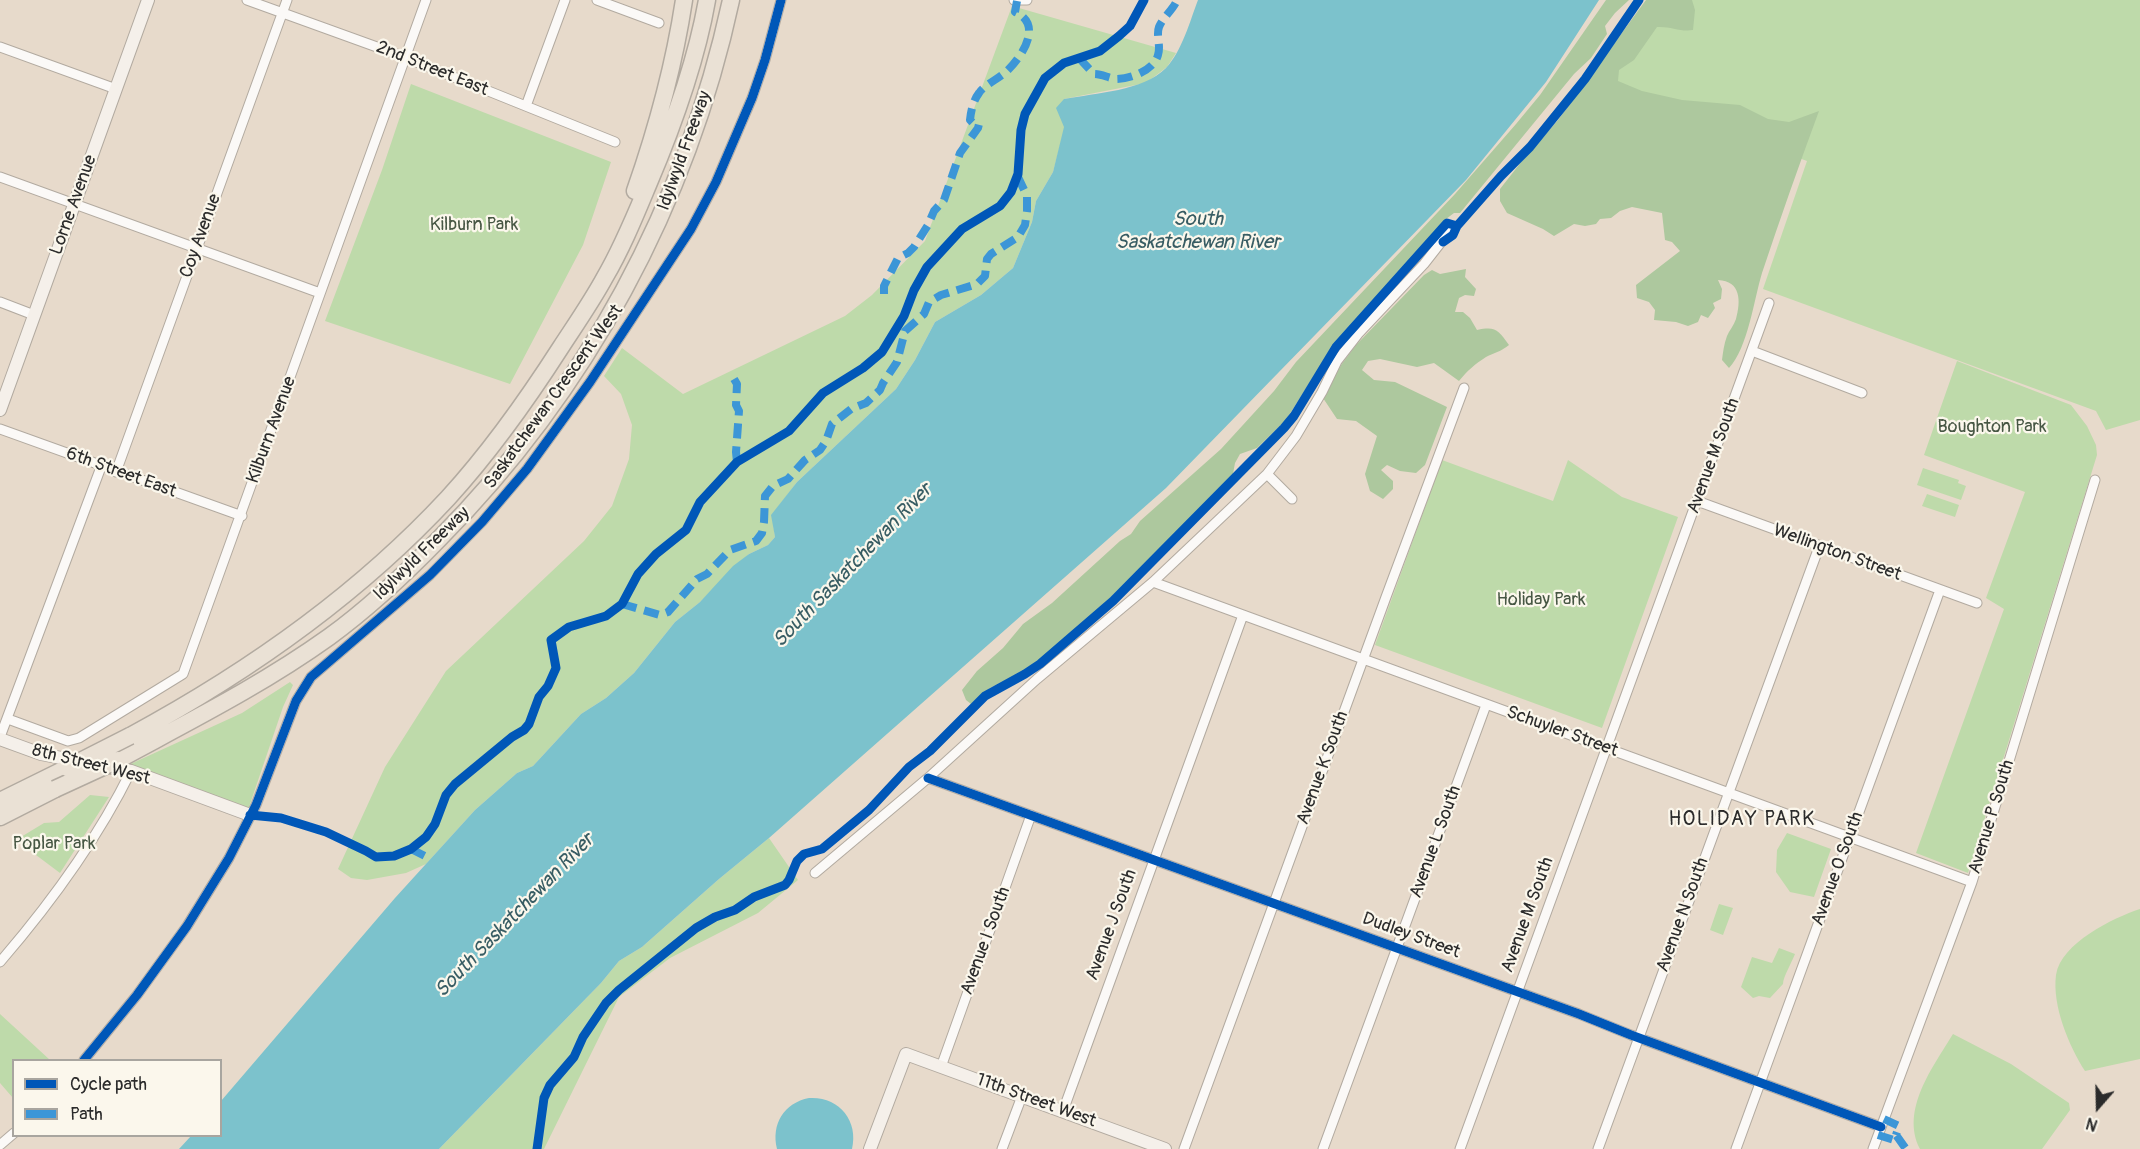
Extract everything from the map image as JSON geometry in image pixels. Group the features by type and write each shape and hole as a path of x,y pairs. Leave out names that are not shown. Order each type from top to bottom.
{"highway":[{"path":"538,382 591,289 630,206 665,97 684,0"},
{"name":"Idylwyld Freeway","path":"0,801 130,736 192,701 261,657 335,602 387,558 456,488 487,452 538,382 605,278 627,235 661,155 678,107 707,0"},
{"name":"Idylwyld Freeway","path":"0,817 55,789 124,765 245,693 331,635 415,564 479,498 543,421 637,268 688,151 706,96 731,0"}],"street":[{"name":"Lorne Avenue","path":"0,410 148,0"},
{"name":"2nd Street East","path":"246,0 405,58 615,142"},
{"name":"Coy Avenue","path":"116,472 287,0"},
{"name":"Kilburn Avenue","path":"8,719 68,741 79,738 183,674 242,516 426,0"},
{"path":"526,106 565,0"},
{"path":"597,0 659,23"},
{"name":"Saskatchewan Crescent West","path":"85,1059 137,995 187,926 229,858 256,805 296,701 311,677 430,574 482,522 521,476 590,382 691,229 716,182 752,98 781,0"},
{"path":"1014,0 1027,0"},
{"path":"0,46 116,89"},
{"path":"0,177 320,293"},
{"path":"815,873 928,778 1037,679 1153,582 1267,474 1296,435 1322,392 1337,361 1424,264 1449,232"},
{"path":"0,302 34,315"},
{"name":"Avenue M South","path":"1461,1149 1769,303"},
{"path":"1752,351 1862,393"},
{"name":"Avenue K South","path":"1184,1149 1464,388"},
{"name":"6th Street East","path":"0,429 242,516"},
{"path":"0,738 101,467"},
{"path":"1267,474 1292,499"},
{"name":"Avenue P South","path":"1873,1149 1972,882 2095,480"},
{"name":"Wellington Street","path":"1697,501 1977,603"},
{"name":"Avenue N South","path":"1598,1149 1819,547"},
{"name":"Schuyler Street","path":"1153,582 1972,882"},
{"name":"Avenue O South","path":"1736,1149 1940,590"},
{"name":"Avenue J South","path":"1063,1111 1243,615"},
{"name":"Avenue L South","path":"1323,1149 1486,705"},
{"name":"8th Street West","path":"0,738 41,754 124,765 250,815"},
{"path":"0,962 46,904 98,830 124,765"},
{"name":"Dudley Street","path":"928,778 1881,1127"},
{"name":"Avenue I South","path":"941,1067 1031,815"},
{"name":"11th Street West","path":"870,1149 906,1054 1063,1111 1137,1144 1165,1149"},
{"path":"1002,1149 1022,1096"},
{"path":"0,1145 12,1135"}],"green space":[{"path":"1606,0 1629,0 1605,26 1607,34 1591,58 1574,74 1460,213 1454,213 1446,219 1334,344 1286,420 1257,448 1240,454 1233,474 1088,619 1027,670 990,688 971,704 966,700 962,690 977,671 1003,648 1023,624 1052,603 1120,541 1131,534 1140,521 1221,449 1274,391 1296,362 1455,194 1540,95"},
{"path":"1646,0 1692,0 1695,10 1693,30 1657,27 1634,60 1619,70 1618,81 1642,91 1682,100 1740,105 1768,119 1789,122 1819,111 1762,273 1746,336 1736,359 1729,368 1722,360 1723,351 1739,305 1738,293 1731,284 1718,280 1722,289 1721,299 1713,303 1715,308 1708,318 1701,315 1698,322 1688,326 1676,322 1654,320 1655,310 1649,302 1637,298 1636,285 1680,251 1672,242 1665,240 1662,213 1632,207 1620,211 1611,218 1600,219 1596,224 1585,226 1574,224 1554,236 1507,213 1500,201 1500,189 1558,120"},
{"path":"1659,0 2140,0 2140,420 2106,430 2096,411 1763,289 1807,161 1599,85"},
{"path":"1012,6 1176,53 1167,67 1146,83 1064,99 1065,127 1053,172 1036,201 1032,222 1013,268 981,295 935,322 915,360 896,389 797,482 772,515 775,537 768,545 749,554 700,602 675,622 634,673 606,698 581,714 533,766 517,773 475,810 426,864 406,873 367,880 351,878 338,869 385,767 446,671 584,541 612,506 629,459 632,425 621,394 604,376 622,348 683,394 845,316 872,295 925,241"},
{"name":"Kilburn Park","path":"411,84 611,162 583,245 510,384 325,321 382,170"},
{"path":"1466,269 1465,277 1476,289 1474,296 1465,295 1459,298 1455,312 1463,312 1470,318 1477,330 1496,330 1509,345 1478,362 1459,381 1434,363 1417,367 1380,359 1368,361 1362,370 1374,380 1395,382 1447,407 1425,465 1416,473 1400,471 1387,465 1381,470 1393,481 1393,489 1383,499 1370,491 1365,474 1377,436 1356,421 1337,419 1323,398 1341,365 1356,345 1424,275 1432,270 1440,274"},
{"name":"Boughton Park","path":"1957,361 2071,405 2087,426 2096,445 2097,455 1968,873 1916,853 2004,609 1986,598 2025,492 1924,455"},
{"name":"Holiday Park","path":"1442,460 1553,501 1568,460 1622,497 1678,517 1602,728 1375,645"},
{"path":"1923,468 1959,480 1958,483 1966,486 1961,500 1917,485"},
{"path":"1927,494 1959,505 1955,517 1922,506"},
{"path":"290,682 293,685 283,707 248,810 124,767 242,713"},
{"name":"Poplar Park","path":"90,795 109,797 60,873 16,840 44,823 59,822"},
{"path":"1787,833 1831,849 1814,897 1790,892 1776,872 1777,850"},
{"path":"769,838 798,880 758,913 670,958 619,997 544,1149 439,1149 601,983 619,961 642,947"},
{"path":"1719,904 1733,908 1723,935 1710,930"},
{"path":"2140,909 2140,1059 2085,1071 2073,1050 2059,1012 2055,987 2060,963 2067,952 2090,933"},
{"path":"1779,948 1795,954 1783,984 1770,998 1759,996 1753,998 1741,987 1752,957 1772,963"},
{"path":"0,1014 49,1059 12,1059 12,1097 0,1083"},
{"path":"1953,1034 2011,1064 2069,1103 2070,1110 2042,1149 1920,1149 1915,1134 1916,1104 1928,1075"}],"water":[{"name":"South Saskatchewan River","path":"1198,0 1599,0 1546,82 1466,180 1166,488 769,838 642,947 619,961 601,983 439,1149 179,1149 190,1137 222,1137 222,1100 395,898 475,810 517,773 533,766 581,714 606,698 634,673 675,622 700,602 733,566 749,554 768,545 775,537 771,515 797,482 896,389 915,360 935,322 981,295 1013,268 1032,222 1036,201 1053,172 1064,127 1056,108 1064,99 1118,90 1145,82 1166,68 1177,53"},
{"path":"809,1098 829,1101 844,1112 852,1129 852,1149 777,1149 776,1131 781,1116 793,1105"}],"marked path":[{"path":"1079,58 1094,74 1122,79 1141,73 1156,60 1159,52 1159,27 1177,0"},
{"path":"884,294 884,286 898,258 914,247 934,211 944,200 960,153 978,128 979,124 974,124 970,120 977,96 981,90 1008,70 1028,40 1028,24 1015,12 1017,1"},
{"path":"622,604 660,615 668,612 697,579 707,574 730,550 756,541 762,533 765,496 773,486 788,479 805,460 820,450 832,424 851,409 866,403 880,390 897,362 905,331 924,314 929,302 941,295 977,284 985,276 987,259 991,254 1018,237 1025,225 1027,211 1027,196 1018,177"},
{"path":"734,379 737,384 736,405 739,411 737,462"},
{"path":"411,849 431,859"},
{"path":"1884,1119 1899,1126 1896,1135"},
{"path":"1878,1135 1894,1140 1896,1135 1906,1149"}],"cycle path":[{"path":"85,1059 137,995 187,926 229,858 256,805 296,701 311,677 430,575 482,522 527,469 590,382 691,229 716,182 752,98 781,0"},
{"path":"250,815 281,818 326,832 376,857 394,856 411,849 426,837 435,824 446,795 455,784 529,724 539,697 548,686 556,668 551,640 569,627 606,616 622,604 638,574 656,554 686,530 700,502 737,462 789,431 823,393 863,368 882,352 904,316 914,290 927,267 962,229 1000,206 1011,192 1018,174 1021,130 1025,114 1045,78 1064,63 1100,51 1130,26 1144,0"},
{"path":"1443,242 1453,235 1457,226 1530,147 1585,79 1639,0"},
{"path":"537,1149 544,1098 550,1085 574,1057 583,1037 606,1003 696,928 715,917 735,910 754,897 785,885 797,861 804,854 822,849 869,810 909,767 930,751 985,696 1040,664 1113,601 1284,428 1294,416 1336,347 1447,223 1457,226"},
{"path":"928,778 1579,1014 1881,1127"}],"district":[{"name":"HOLIDAY PARK","path":"1742,820"}]}
